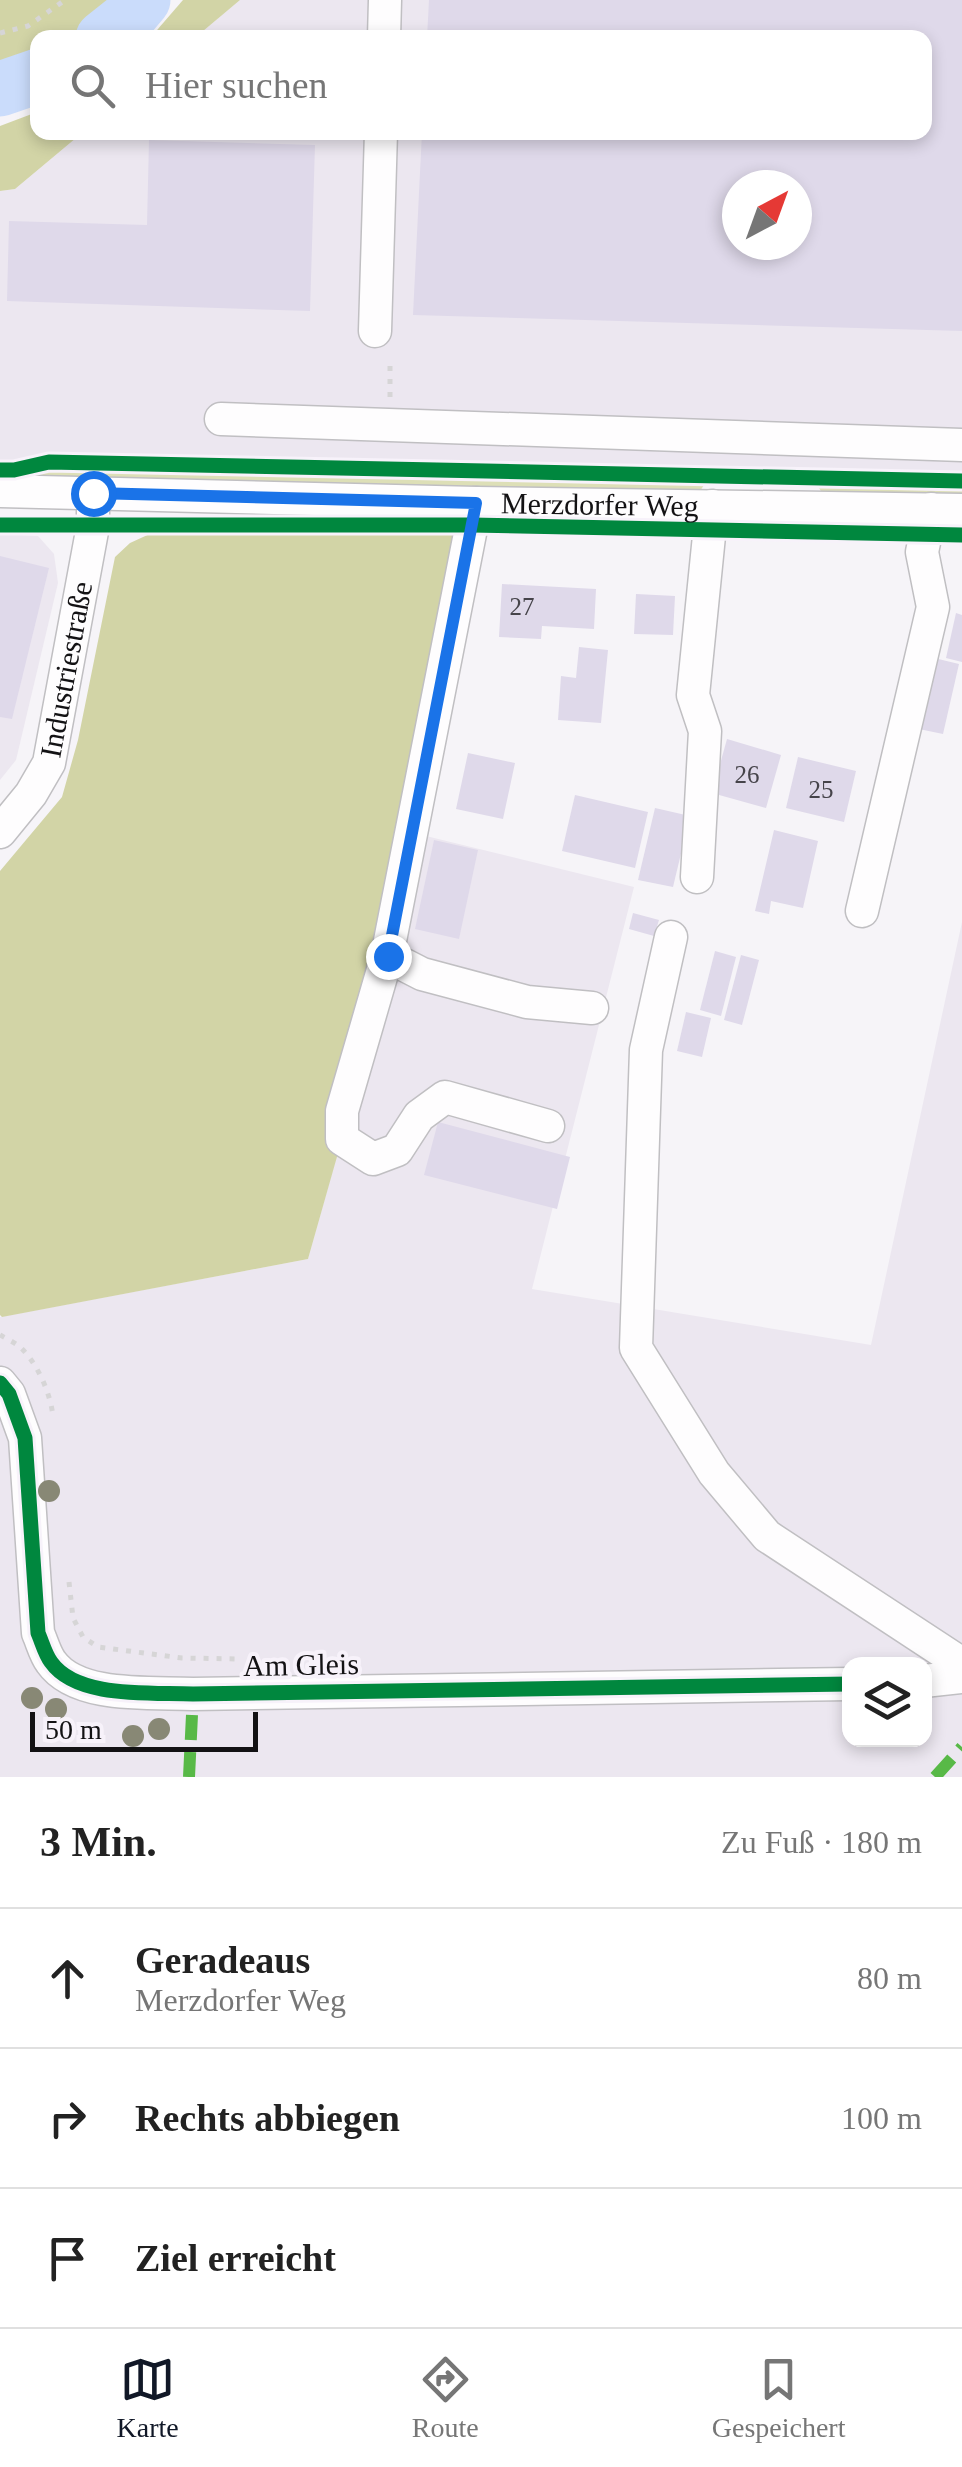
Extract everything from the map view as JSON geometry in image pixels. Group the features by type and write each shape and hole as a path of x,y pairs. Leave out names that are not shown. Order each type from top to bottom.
{"street":[{"path":"384,30 385,0"},
{"path":"381,140 383,337"},
{"path":"222,419 962,445"},
{"name":"Merzdorfer Weg","path":"0,491 946,509"},
{"name":"Industriestraße","path":"0,832 31,794 49,763 93,526 93,493"},
{"path":"476,503 388,956 342,1111 342,1138 373,1159 397,1150 419,1116 445,1097 548,1126"},
{"path":"696,877 705,731 694,695 712,506"},
{"path":"862,910 933,607 922,552 946,509"},
{"path":"672,937 646,1050 636,1348 714,1473 766,1536 962,1664"},
{"path":"388,956 422,974 527,1002 592,1008"},
{"name":"Am Gleis","path":"0,1382 9,1394 25,1438 38,1633 51,1663 78,1684 108,1690 192,1694 842,1684"},
{"path":"932,1680 962,1677"}],"path":[{"path":"0,32 28,26 65,0"},
{"path":"383,337 390,424"},
{"path":"0,1334 21,1348 37,1371 52,1404 54,1423"},
{"path":"69,1579 72,1618 83,1637 98,1647 182,1658 240,1659"}],"shaded area":[{"path":"240,0 962,0 962,475 45,453 0,462 0,191 15,189 74,140 932,140 932,30 204,30"},
{"path":"0,534 38,536 54,554 58,583 16,760 0,780"},
{"path":"426,836 634,887 532,1289 871,1345 962,922 962,1777 0,1777 0,1317 308,1259"}],"green space":[{"path":"0,0 122,0 83,30 30,30 30,57 0,68"},
{"path":"183,0 240,0 204,30 157,30"},
{"path":"30,115 30,140 74,140 15,189 0,191 0,126"},
{"path":"45,470 962,486 962,499 824,496 819,488 704,485 698,494 37,480"},
{"path":"154,532 463,535 346,1125 308,1259 2,1317 0,871 62,797 78,740 115,557 130,543"}],"building":[{"path":"429,0 962,0 962,331 413,315 422,140 932,140 932,30 427,30"},
{"path":"149,140 315,145 310,311 7,301 9,221 147,225"},
{"path":"0,556 49,568 12,719 0,717"},
{"path":"502,584 596,589 594,629 542,626 541,639 499,637"},
{"path":"636,594 675,596 673,635 634,634"},
{"path":"956,613 962,615 962,662 946,658"},
{"path":"579,647 608,650 601,723 558,720 561,676 576,678"},
{"path":"930,657 959,664 943,734 914,728"},
{"path":"727,739 781,755 766,808 712,793"},
{"path":"468,753 515,763 503,819 456,809"},
{"path":"798,757 856,771 844,822 786,808"},
{"path":"575,795 648,812 635,868 562,851"},
{"path":"655,808 690,816 673,887 638,880"},
{"path":"774,830 818,841 803,908 771,901 769,914 755,911"},
{"path":"434,840 478,850 459,939 415,929"},
{"path":"633,913 659,920 654,936 629,929"},
{"path":"715,951 736,957 721,1016 700,1010"},
{"path":"741,955 759,960 742,1025 724,1020"},
{"path":"686,1012 711,1018 702,1057 677,1051"},
{"path":"438,1122 570,1157 557,1209 424,1175"}],"waterway":[{"path":"113,30 143,0"},
{"path":"0,89 30,79"}],"marked path":[{"path":"189,1777 193,1694"},
{"path":"935,1777 962,1747"}],"cycle path":[{"path":"0,470 49,462 962,481"},
{"path":"0,525 472,525 962,535"},
{"path":"0,1383 9,1394 25,1438 38,1633 51,1662 78,1682 116,1691 193,1694 842,1684"}],"route":[{"path":"93,493 476,503 388,956"}]}
